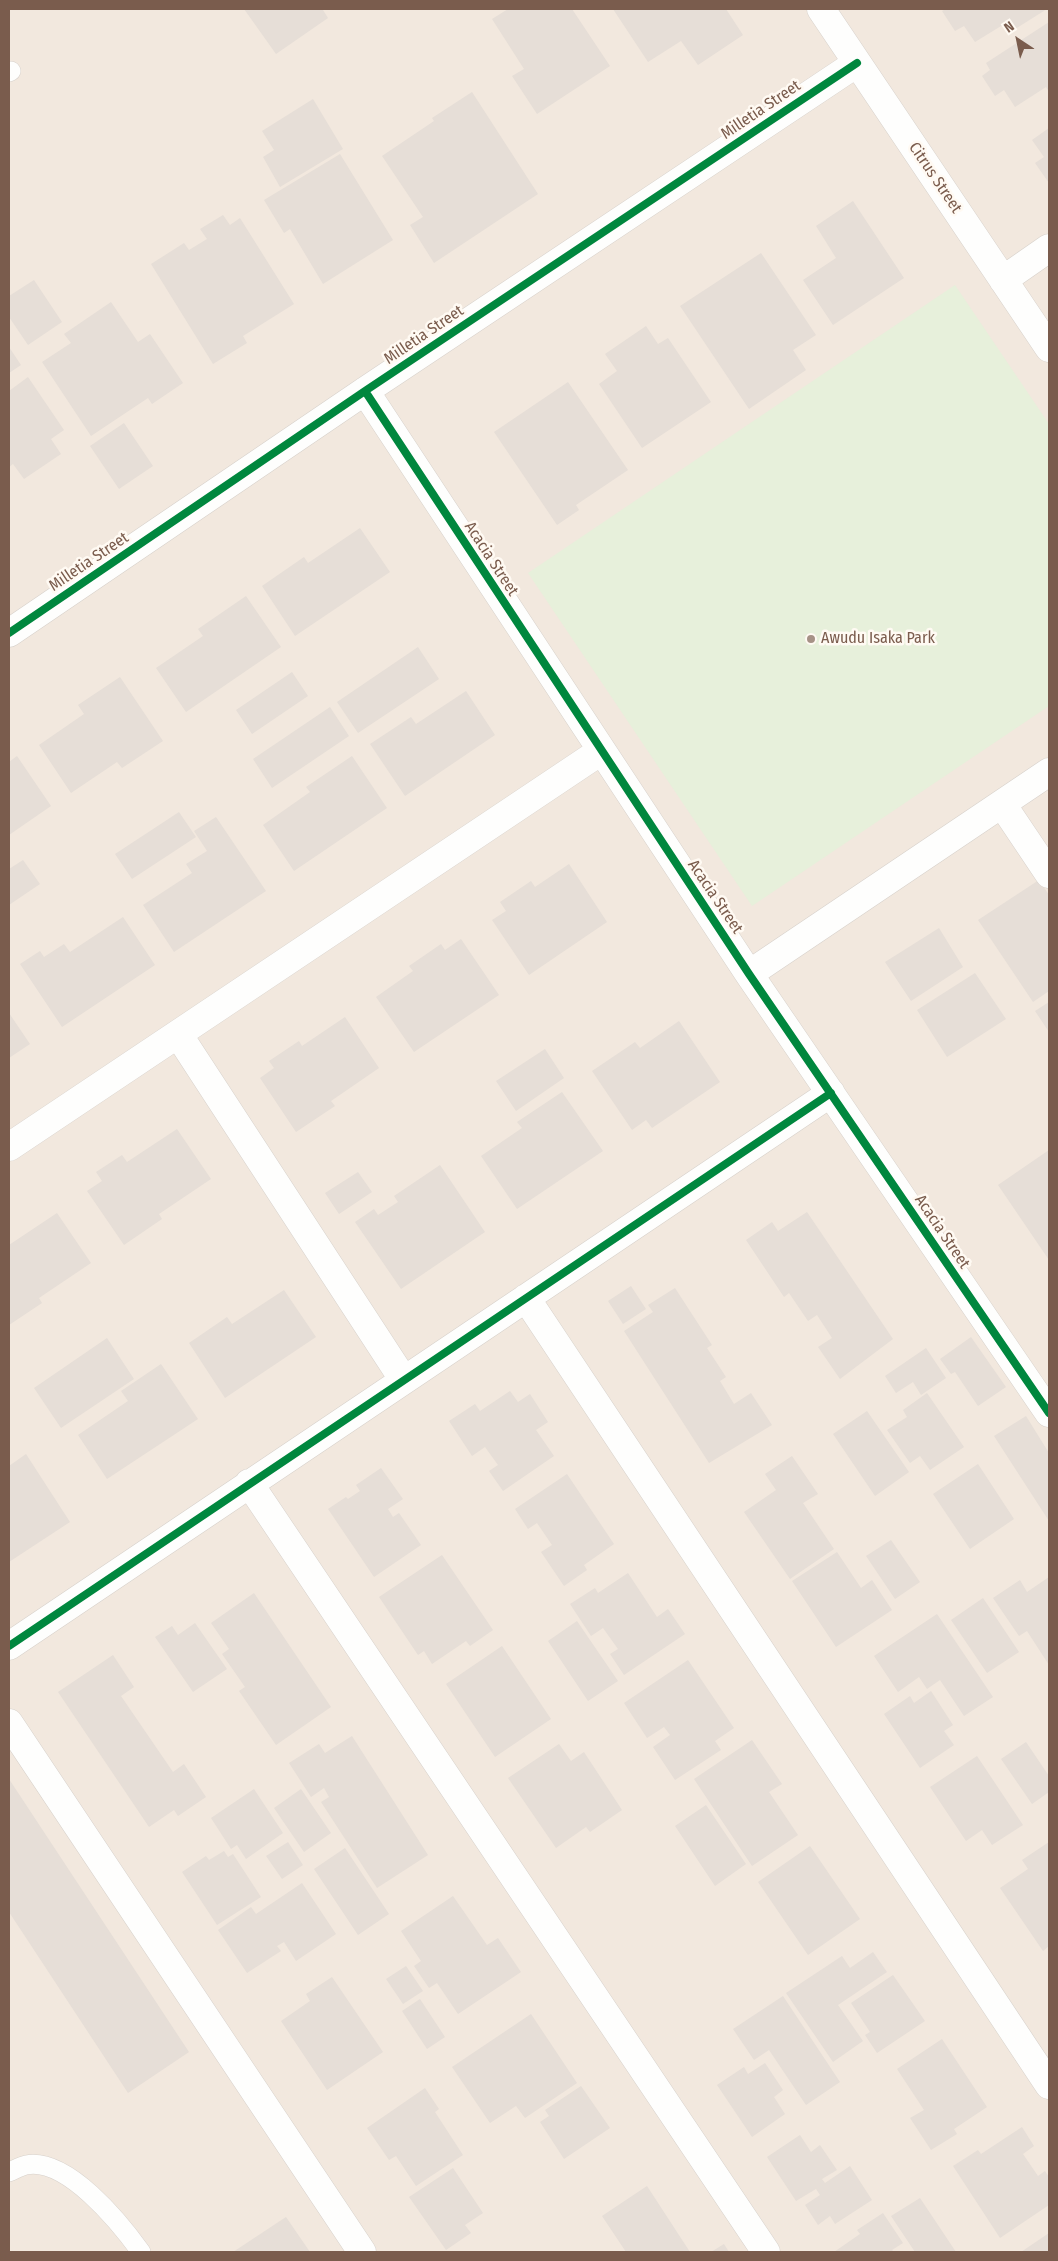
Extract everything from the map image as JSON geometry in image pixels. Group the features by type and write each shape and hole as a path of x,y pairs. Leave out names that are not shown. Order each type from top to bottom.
{"street":[{"name":"Citrus Street","path":"820,9 1049,348"},
{"name":"Milletia Street","path":"9,633 857,63"},
{"path":"1003,280 1049,248"},
{"name":"Acacia Street","path":"365,392 749,974 1049,1413"},
{"path":"9,1147 601,751"},
{"path":"749,974 1049,772"},
{"path":"1002,804 1049,874"},
{"path":"178,1034 403,1379"},
{"path":"9,1646 403,1379 831,1093"},
{"path":"526,1298 1049,2085"},
{"path":"249,1484 766,2252"},
{"path":"9,1723 362,2252"}],"lane":[{"path":"9,2172 27,2164 50,2168 76,2181 119,2221 141,2252"}],"shaded area":[{"path":"9,9 1049,9 1049,2252 9,2252"}],"green space":[{"name":"Awudu Isaka Park","path":"955,285 1049,424 1049,706 752,906 528,573"}],"building":[{"path":"244,9 325,9 323,10 328,18 276,54"},
{"path":"508,9 572,9 610,66 537,114 512,76 524,69 492,19"},
{"path":"613,9 726,9 743,35 698,65 681,41 648,62"},
{"path":"946,9 1047,9 1012,31 1006,23 975,42 964,26 955,31 942,11"},
{"path":"1049,22 1049,92 1046,87 1015,107 1004,90 995,96 982,76 990,70 986,63"},
{"path":"472,92 538,194 434,263 410,225 423,217 382,156 434,121 432,118"},
{"path":"313,99 343,149 280,187 263,157 274,150 262,131"},
{"path":"1049,128 1049,183 1035,163 1044,157 1032,140"},
{"path":"340,154 393,240 323,284 290,229 284,233 264,200"},
{"path":"853,201 904,278 833,325 803,280 836,258 816,226"},
{"path":"223,215 230,225 240,218 294,304 243,336 247,343 213,364 151,264 184,243 189,250 207,239 200,229"},
{"path":"761,253 816,335 793,350 806,370 749,409 680,306"},
{"path":"34,280 62,322 28,345 9,317 9,296"},
{"path":"111,302 138,342 150,334 183,383 152,404 148,398 91,436 42,362 71,343 64,334"},
{"path":"646,326 658,344 668,338 711,402 642,448 599,384 617,371 605,354"},
{"path":"9,347 21,365 9,373"},
{"path":"28,377 64,430 51,439 61,454 24,479 13,464 9,467 9,391"},
{"path":"568,382 628,470 576,505 579,510 557,525 494,432"},
{"path":"124,423 153,466 119,489 90,446"},
{"path":"360,528 390,572 295,636 262,586 304,557 308,563"},
{"path":"246,596 281,647 186,712 156,668 203,636 198,629"},
{"path":"418,647 439,679 358,733 337,702"},
{"path":"292,672 308,696 252,734 236,710"},
{"path":"120,677 163,741 122,768 117,762 71,793 39,745 84,714 78,705"},
{"path":"466,691 495,735 405,796 370,744 411,717 416,724"},
{"path":"330,707 349,736 272,788 253,759"},
{"path":"17,756 51,806 9,835 9,762"},
{"path":"352,756 387,808 294,871 263,825 310,792 306,787"},
{"path":"179,812 196,837 132,879 115,854"},
{"path":"216,817 266,891 174,952 143,905 192,873 186,864 207,851 194,831"},
{"path":"23,860 40,884 9,905 9,869"},
{"path":"569,864 607,922 529,975 492,920 506,911 500,902 531,881 535,887"},
{"path":"1039,880 1049,895 1049,991 1033,1002 978,920"},
{"path":"123,917 155,965 62,1027 20,964 40,951 44,957 64,944 70,952"},
{"path":"939,928 963,967 911,1001 885,962"},
{"path":"461,939 499,995 414,1052 376,997 413,971 409,966 441,944 445,950"},
{"path":"975,973 1006,1019 947,1057 917,1010"},
{"path":"1049,1002 1049,1032 1035,1011"},
{"path":"9,1013 30,1044 9,1058"},
{"path":"345,1017 379,1068 331,1101 335,1106 296,1132 260,1078 274,1068 269,1061 299,1041 302,1046"},
{"path":"679,1021 720,1082 652,1128 646,1120 632,1130 592,1071 635,1042 640,1048"},
{"path":"545,1049 564,1078 516,1111 496,1081"},
{"path":"562,1092 603,1151 517,1209 481,1156 522,1128 517,1122"},
{"path":"177,1129 211,1179 159,1214 162,1219 124,1245 87,1191 102,1181 96,1172 122,1155 127,1162"},
{"path":"1049,1150 1049,1260 998,1185"},
{"path":"440,1165 485,1232 401,1289 355,1222 374,1209 378,1215 398,1202 394,1196"},
{"path":"358,1172 372,1192 339,1214 325,1193"},
{"path":"807,1212 893,1339 840,1379 818,1347 832,1338 817,1315 808,1321 789,1293 784,1297 746,1240 772,1222 778,1231"},
{"path":"57,1213 91,1263 39,1298 42,1303 9,1325 9,1245"},
{"path":"631,1286 646,1309 623,1324 608,1301"},
{"path":"675,1288 712,1345 707,1348 726,1377 720,1381 734,1404 751,1393 772,1425 709,1463 624,1331 653,1312 648,1305"},
{"path":"284,1290 316,1337 225,1398 189,1343 227,1317 232,1324"},
{"path":"971,1337 1006,1387 978,1406 955,1372 951,1374 940,1359"},
{"path":"107,1338 134,1379 61,1428 34,1388"},
{"path":"926,1348 946,1378 921,1395 913,1382 896,1393 885,1376"},
{"path":"161,1364 198,1419 107,1479 78,1435 128,1401 121,1391"},
{"path":"510,1391 518,1402 530,1394 548,1422 536,1430 554,1456 503,1491 489,1471 498,1465 485,1447 472,1456 449,1421 475,1404 480,1411"},
{"path":"927,1393 964,1447 930,1470 920,1456 910,1463 887,1430 907,1417 903,1410"},
{"path":"867,1411 909,1472 875,1496 833,1434"},
{"path":"1026,1416 1049,1453 1049,1521 994,1436"},
{"path":"26,1454 70,1522 9,1562 9,1466"},
{"path":"792,1456 818,1494 803,1503 834,1549 790,1579 744,1512 776,1490 765,1474"},
{"path":"978,1464 1014,1519 970,1549 933,1494"},
{"path":"381,1468 403,1499 388,1509 393,1517 399,1513 421,1545 374,1577 328,1509 346,1497 348,1499 360,1491 356,1485"},
{"path":"567,1474 614,1544 584,1565 587,1570 564,1586 541,1552 552,1545 537,1523 528,1529 515,1509"},
{"path":"891,1540 920,1582 895,1599 866,1556"},
{"path":"837,1552 861,1588 872,1580 892,1610 836,1647 792,1581"},
{"path":"442,1555 493,1630 470,1646 466,1641 432,1664 424,1651 418,1655 379,1597"},
{"path":"628,1573 657,1617 668,1609 685,1634 624,1675 610,1654 618,1649 603,1628 591,1636 570,1604 595,1588 598,1593"},
{"path":"1049,1577 1049,1665 1027,1631 1019,1636 993,1598 1020,1580 1027,1592"},
{"path":"254,1593 331,1707 276,1745 239,1691 245,1687 222,1654 229,1649 211,1623"},
{"path":"983,1598 1019,1652 987,1673 951,1620"},
{"path":"937,1614 993,1697 964,1716 940,1680 927,1689 919,1677 898,1692 874,1656"},
{"path":"577,1621 618,1681 588,1701 548,1641"},
{"path":"195,1623 227,1669 193,1692 155,1637 172,1626 178,1635"},
{"path":"502,1646 551,1719 495,1757 446,1684"},
{"path":"113,1655 134,1687 121,1696 173,1772 184,1764 206,1797 178,1816 174,1810 149,1827 58,1692"},
{"path":"688,1660 734,1728 715,1741 721,1750 675,1780 653,1747 670,1735 664,1727 647,1738 624,1703"},
{"path":"931,1691 953,1725 944,1731 954,1745 920,1768 884,1714 910,1696 914,1703"},
{"path":"352,1736 428,1855 377,1888 321,1802 329,1797 324,1788 311,1797 289,1763 319,1744 325,1753"},
{"path":"752,1740 782,1784 769,1792 798,1835 752,1866 694,1779"},
{"path":"1026,1742 1049,1776 1049,1792 1032,1804 1001,1759"},
{"path":"559,1744 571,1761 584,1752 622,1810 590,1832 586,1827 556,1848 508,1778"},
{"path":"977,1756 1023,1825 992,1845 982,1830 966,1841 930,1787"},
{"path":"9,1779 189,2052 128,2093 9,1912"},
{"path":"254,1789 283,1833 246,1859 237,1845 231,1849 211,1818"},
{"path":"301,1789 331,1833 304,1852 274,1808"},
{"path":"706,1805 746,1864 715,1886 675,1826"},
{"path":"288,1842 303,1865 282,1879 266,1856"},
{"path":"1049,1842 1049,1946 1043,1951 1000,1888 1028,1869 1022,1860"},
{"path":"810,1846 860,1919 808,1955 758,1882"},
{"path":"345,1848 389,1914 358,1935 314,1869"},
{"path":"224,1851 228,1857 233,1854 261,1897 217,1925 182,1872 206,1856 209,1860"},
{"path":"302,1883 336,1934 296,1961 284,1942 277,1946 281,1951 247,1973 218,1930 251,1907 256,1914"},
{"path":"453,1896 487,1945 498,1938 521,1972 458,2014 437,1983 429,1988 414,1966 421,1961 401,1931"},
{"path":"873,1952 887,1972 838,2005 863,2041 833,2062 786,1993 842,1956 850,1968"},
{"path":"406,1966 423,1991 403,2004 386,1979"},
{"path":"893,1975 925,2021 877,2053 865,2035 870,2032 851,2003"},
{"path":"332,1977 383,2052 327,2090 281,2021 310,2001 306,1994"},
{"path":"783,1996 840,2082 806,2105 769,2050 754,2060 733,2029"},
{"path":"420,1999 445,2037 427,2049 402,2011"},
{"path":"531,2014 577,2083 525,2118 516,2106 490,2123 452,2067"},
{"path":"942,2039 987,2107 954,2129 957,2134 931,2150 910,2118 924,2110 897,2069"},
{"path":"765,2063 783,2090 774,2097 785,2114 752,2137 717,2085 744,2067 748,2074"},
{"path":"581,2086 610,2128 564,2159 540,2122 549,2116 545,2110"},
{"path":"425,2088 439,2109 435,2112 463,2155 416,2186 396,2156 389,2160 367,2128"},
{"path":"1022,2127 1034,2146 1023,2154 1038,2176 1045,2171 1049,2177 1049,2205 1000,2238 953,2166 978,2150 981,2154"},
{"path":"800,2135 811,2152 820,2145 837,2170 822,2179 825,2183 850,2166 872,2200 835,2224 830,2216 818,2225 805,2205 820,2195 816,2189 796,2201 767,2157"},
{"path":"453,2168 483,2213 465,2225 471,2233 446,2250 409,2197"},
{"path":"647,2186 690,2252 626,2252 602,2216"},
{"path":"920,2198 956,2252 915,2252 891,2216"},
{"path":"883,2213 903,2243 892,2250 894,2252 834,2252 860,2234 857,2230"},
{"path":"286,2217 310,2252 233,2252"},
{"path":"1049,2233 1049,2252 1021,2252"},
{"path":"724,2244 729,2252 711,2252"}],"cycle path":[{"path":"9,633 365,391 857,63"},
{"path":"365,391 749,974 1049,1413"},
{"path":"9,1646 831,1093"}],"place":[{"name":"Awudu Isaka Park","path":"811,639"}]}
